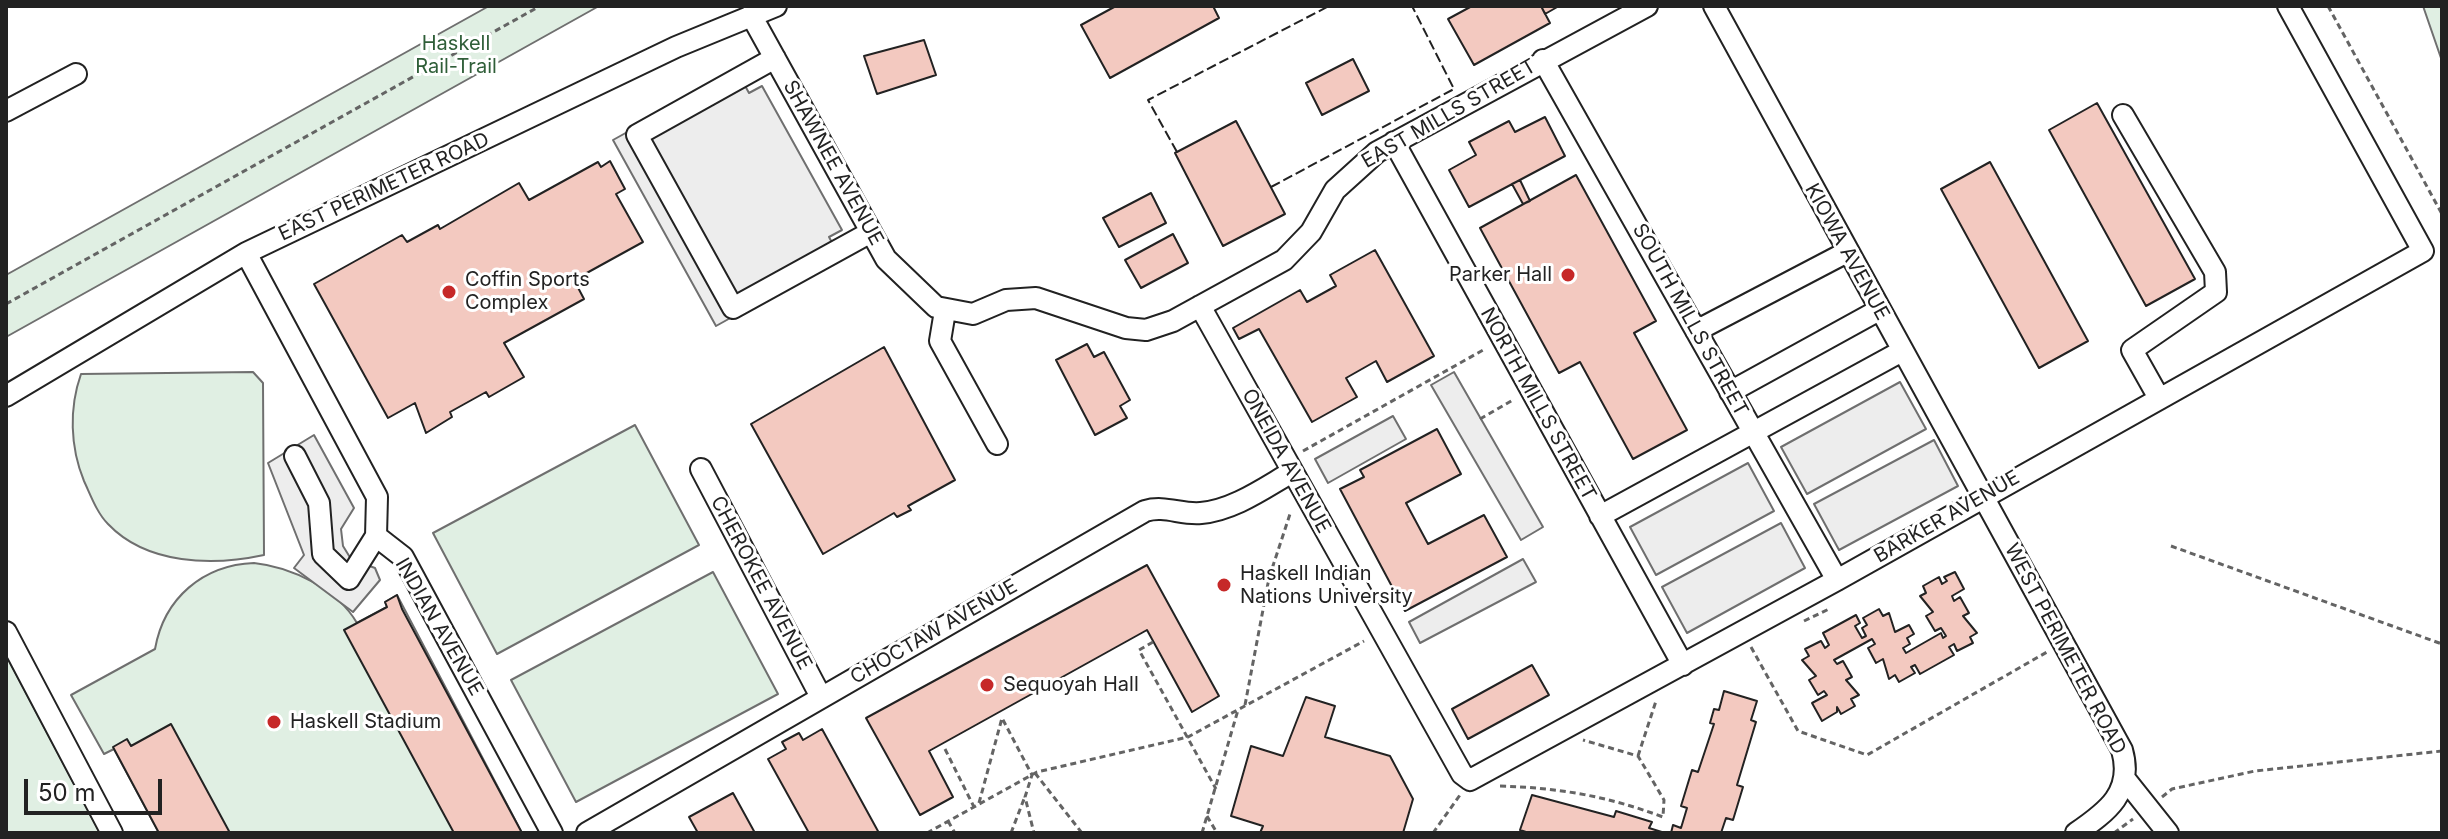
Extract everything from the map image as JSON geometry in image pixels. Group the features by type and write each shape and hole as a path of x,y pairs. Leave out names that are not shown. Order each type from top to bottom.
{"street":[{"name":"EAST PERIMETER ROAD","path":"6,396 246,253 751,15 776,6"},
{"name":"EAST MILLS STREET","path":"1200,306 1299,248 1335,190 1355,169 1394,142 1647,6"},
{"name":"KIOWA AVENUE","path":"1714,6 1983,496"},
{"name":"BARKER AVENUE","path":"1470,780 1837,580 2423,251 2288,6"},
{"name":"SHAWNEE AVENUE","path":"751,15 886,259 929,301 945,311"},
{"path":"775,58 637,135 733,308 871,232"},
{"name":"SOUTH MILLS STREET","path":"1543,60 1837,580"},
{"path":"6,111 76,74"},
{"path":"2123,115 2215,272 2216,292 2132,350 2159,398"},
{"name":"NORTH MILLS STREET","path":"1394,142 1683,665"},
{"path":"1696,331 1847,252"},
{"path":"246,253 377,497 376,536 349,579 323,554 319,503 295,456"},
{"path":"997,444 940,341 945,311 973,314 1006,300 1036,298 1126,328 1146,330 1173,321 1200,306"},
{"name":"ONEIDA AVENUE","path":"1200,306 1462,774 1470,780"},
{"path":"1730,392 1879,310"},
{"path":"1600,516 1902,351"},
{"name":"CHEROKEE AVENUE","path":"701,469 821,697"},
{"name":"CHOCTAW AVENUE","path":"587,833 1145,511 1164,508 1196,514 1215,512 1292,472"},
{"name":"WEST PERIMETER ROAD","path":"1983,496 2122,750 2125,779 2113,805 2076,833"},
{"name":"INDIAN AVENUE","path":"376,536 403,557 552,833"},
{"path":"6,632 112,833"},
{"path":"2125,779 2168,833"}],"path":[{"path":"6,304 540,6"},
{"path":"2328,6 2442,214"},
{"path":"1245,705 1292,472 1502,339"},
{"path":"1480,419 1531,391"},
{"path":"2171,546 2442,644"},
{"path":"927,833 1033,774 1188,737 1382,632"},
{"path":"1153,642 1139,650 1216,789"},
{"path":"1749,643 1798,731 1867,755 2063,643"},
{"path":"1638,756 1659,693"},
{"path":"1202,833 1239,708"},
{"path":"976,806 1002,718 1033,774 1082,833"},
{"path":"1492,786 1546,788 1614,798 1663,817 1664,800 1638,756 1577,738"},
{"path":"945,749 976,806"},
{"path":"2114,833 2172,789 2255,771 2442,751"},
{"path":"1011,833 1033,774"},
{"path":"1025,797 1034,833"},
{"path":"1207,816 1217,833"},
{"path":"948,821 955,833"}],"green space":[{"name":"Haskell Rail-Trail","path":"489,6 599,6 6,337 6,275"},
{"path":"2423,6 2442,6 2442,61"},
{"path":"253,372 263,383 264,555 224,561 182,559 161,555 124,538 101,515 79,468 73,414 81,374"},
{"path":"635,425 699,545 497,654 433,533"},
{"name":"Haskell Stadium","path":"254,563 283,569 326,590 357,623 387,607 385,602 397,595 522,833 159,833 114,749 104,754 71,695 155,649 167,614 189,588 218,570"},
{"path":"713,572 778,694 576,802 511,680"},
{"path":"6,655 100,833 6,833"}],"shaded area":[{"path":"737,71 749,93 762,86 842,230 829,237 840,257 716,326 613,140"},
{"path":"1454,372 1543,527 1521,540 1431,385"},
{"path":"1900,382 1926,429 1807,494 1781,447"},
{"path":"1393,416 1406,439 1328,483 1315,459"},
{"path":"314,435 354,508 341,529 343,546 351,559 375,568 380,580 353,612 294,568 304,555 268,463"},
{"path":"1934,440 1958,486 1839,550 1814,504"},
{"path":"1748,463 1774,511 1656,575 1630,527"},
{"path":"1781,523 1805,568 1687,633 1662,587"},
{"path":"1523,559 1536,582 1420,643 1409,622"}],"building":[{"path":"1116,6 1213,6 1219,18 1110,78 1081,25"},
{"path":"1472,6 1541,6 1550,23 1474,65 1448,19"},
{"path":"1541,6 1559,6 1545,14"},
{"path":"924,40 936,75 877,94 864,56"},
{"path":"1353,59 1369,91 1322,115 1306,83"},
{"path":"2097,103 2195,279 2146,306 2049,130"},
{"path":"1545,117 1565,156 1469,207 1449,170 1476,155 1469,142 1509,121 1515,132"},
{"path":"1236,121 1285,214 1223,246 1175,153"},
{"name":"Coffin Sports Complex","path":"610,161 625,189 616,194 643,242 574,280 584,299 504,343 524,377 489,397 486,392 450,412 452,417 426,433 415,403 388,418 314,284 402,235 407,242 438,225 440,229 519,183 529,200 598,162 601,167"},
{"path":"1990,162 2088,341 2039,368 1941,189"},
{"name":"Parker Hall","path":"1576,175 1656,321 1634,333 1687,430 1633,459 1580,362 1559,373 1480,228"},
{"path":"1520,180 1530,201 1523,204 1512,184"},
{"path":"1151,193 1166,223 1119,247 1103,218"},
{"path":"1173,234 1188,263 1141,288 1125,260"},
{"path":"1375,250 1434,356 1387,382 1376,361 1346,378 1357,397 1312,422 1259,329 1239,339 1233,328 1300,290 1307,302 1336,286 1330,275"},
{"path":"1087,344 1094,357 1104,352 1130,400 1120,406 1127,418 1095,435 1056,360"},
{"path":"884,347 955,480 908,506 911,510 897,517 894,513 823,554 751,424"},
{"path":"1437,429 1461,474 1406,503 1428,544 1484,515 1507,557 1405,611 1340,489 1364,477 1360,470"},
{"name":"Sequoyah Hall","path":"1147,565 1219,696 1192,712 1147,630 929,751 953,797 920,815 866,718"},
{"path":"1955,572 1964,589 1952,596 1954,601 1960,597 1969,613 1963,616 1977,633 1970,637 1973,643 1957,651 1954,644 1949,647 1954,655 1920,674 1915,665 1911,667 1915,673 1899,682 1895,675 1889,679 1883,659 1876,663 1868,648 1875,644 1872,639 1834,660 1837,664 1843,661 1852,677 1846,680 1859,695 1851,699 1855,706 1841,714 1837,707 1837,712 1822,721 1812,703 1827,695 1824,691 1818,695 1809,680 1816,676 1802,660 1809,656 1805,649 1821,641 1825,648 1829,645 1823,633 1856,615 1860,623 1855,626 1862,638 1866,636 1862,628 1867,625 1863,618 1879,609 1883,616 1889,613 1895,632 1909,625 1914,634 1907,638 1910,644 1903,648 1906,653 1941,633 1943,638 1946,636 1941,628 1935,631 1926,616 1933,612 1920,596 1926,593 1923,586 1939,577 1942,584 1947,581 1944,577"},
{"path":"397,595 522,833 454,833 344,630 387,607 385,602"},
{"path":"1532,665 1549,695 1468,739 1452,709"},
{"path":"1724,691 1757,701 1751,720 1756,722 1737,785 1743,787 1733,820 1726,818 1721,833 1671,833 1673,825 1681,828 1687,808 1681,806 1692,770 1698,772 1714,724 1710,723 1714,709 1719,710"},
{"path":"1306,697 1335,706 1325,737 1390,756 1413,799 1403,833 1260,833 1263,826 1231,816 1251,746 1283,756"},
{"path":"171,724 230,833 159,833 113,747 127,739 131,746"},
{"path":"822,729 879,833 809,833 768,759 786,749 782,742 799,733 803,740"},
{"path":"733,793 755,833 698,833 689,817"},
{"path":"1532,795 1614,817 1616,811 1652,822 1649,828 1665,833 1529,833 1520,830"}],"fence":[{"path":"1177,152 1148,100 1329,6"},
{"path":"1271,187 1454,89 1412,6"}],"place":[{"name":"Parker Hall","path":"1568,275"},
{"name":"Coffin Sports Complex","path":"449,292"},
{"name":"Haskell Indian Nations University","path":"1224,585"},
{"name":"Sequoyah Hall","path":"987,685"},
{"name":"Haskell Stadium","path":"274,722"}]}
